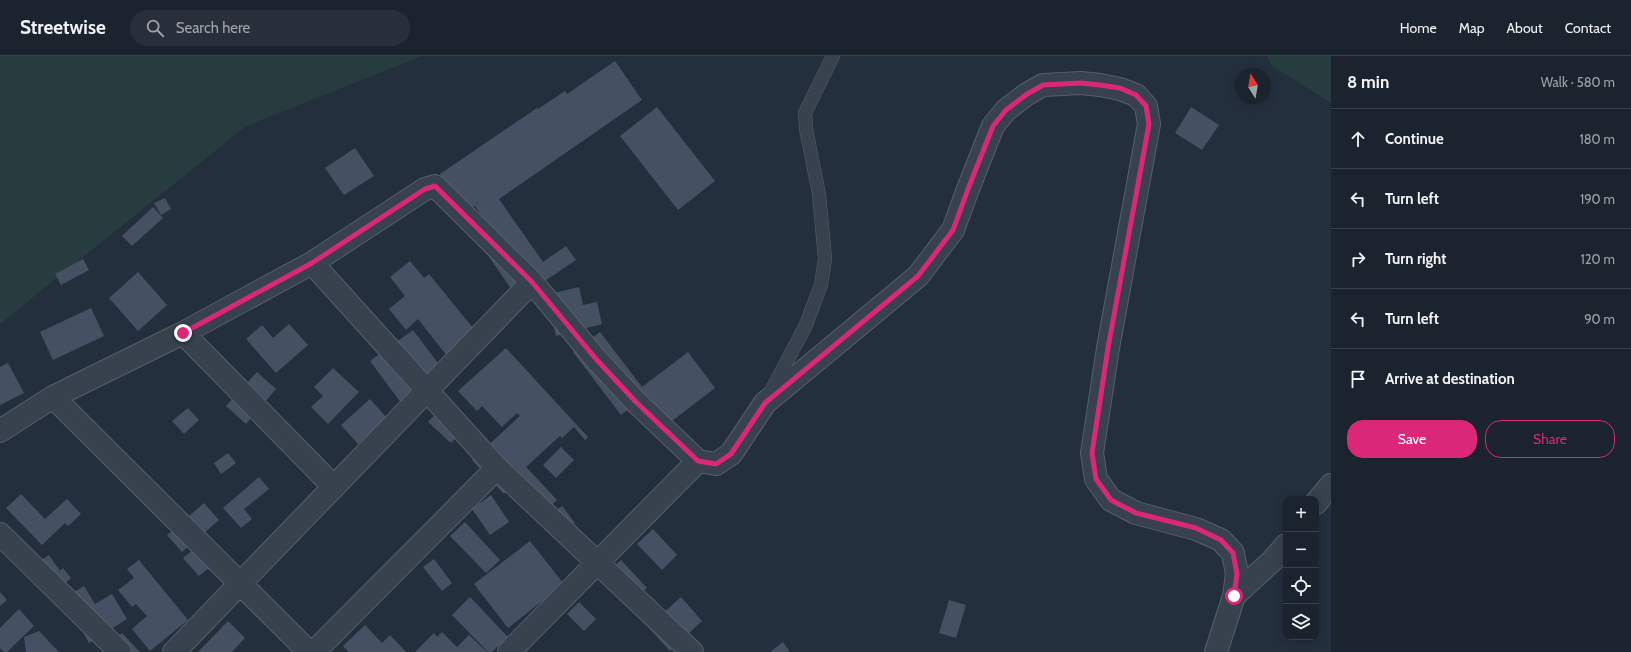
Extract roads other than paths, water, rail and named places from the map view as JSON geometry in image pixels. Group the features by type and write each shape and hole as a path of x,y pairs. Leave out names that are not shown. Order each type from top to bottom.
{"street":[{"path":"0,431 53,397 183,333 312,263 425,189 435,186 532,282 606,370 636,402 698,461 716,464 731,454 765,403 918,276 953,230 993,126 1006,110 1027,94 1043,85 1081,83 1120,88 1136,95 1146,106 1149,124 1108,348 1092,453 1096,479 1111,500 1136,513 1196,528 1221,540 1233,553 1237,574 1234,596 1216,652"},
{"path":"312,263 497,468 692,652"},
{"path":"174,652 532,282"},
{"path":"183,333 334,487"},
{"path":"53,397 308,652"},
{"path":"509,652 698,461"},
{"path":"314,652 497,468"},
{"path":"1319,499 1331,485"},
{"path":"0,534 120,652"},
{"path":"1234,596 1273,560 1283,548"}],"lane":[{"path":"765,403 806,327 821,285 825,259 819,201 806,129 805,113 833,56"}]}
